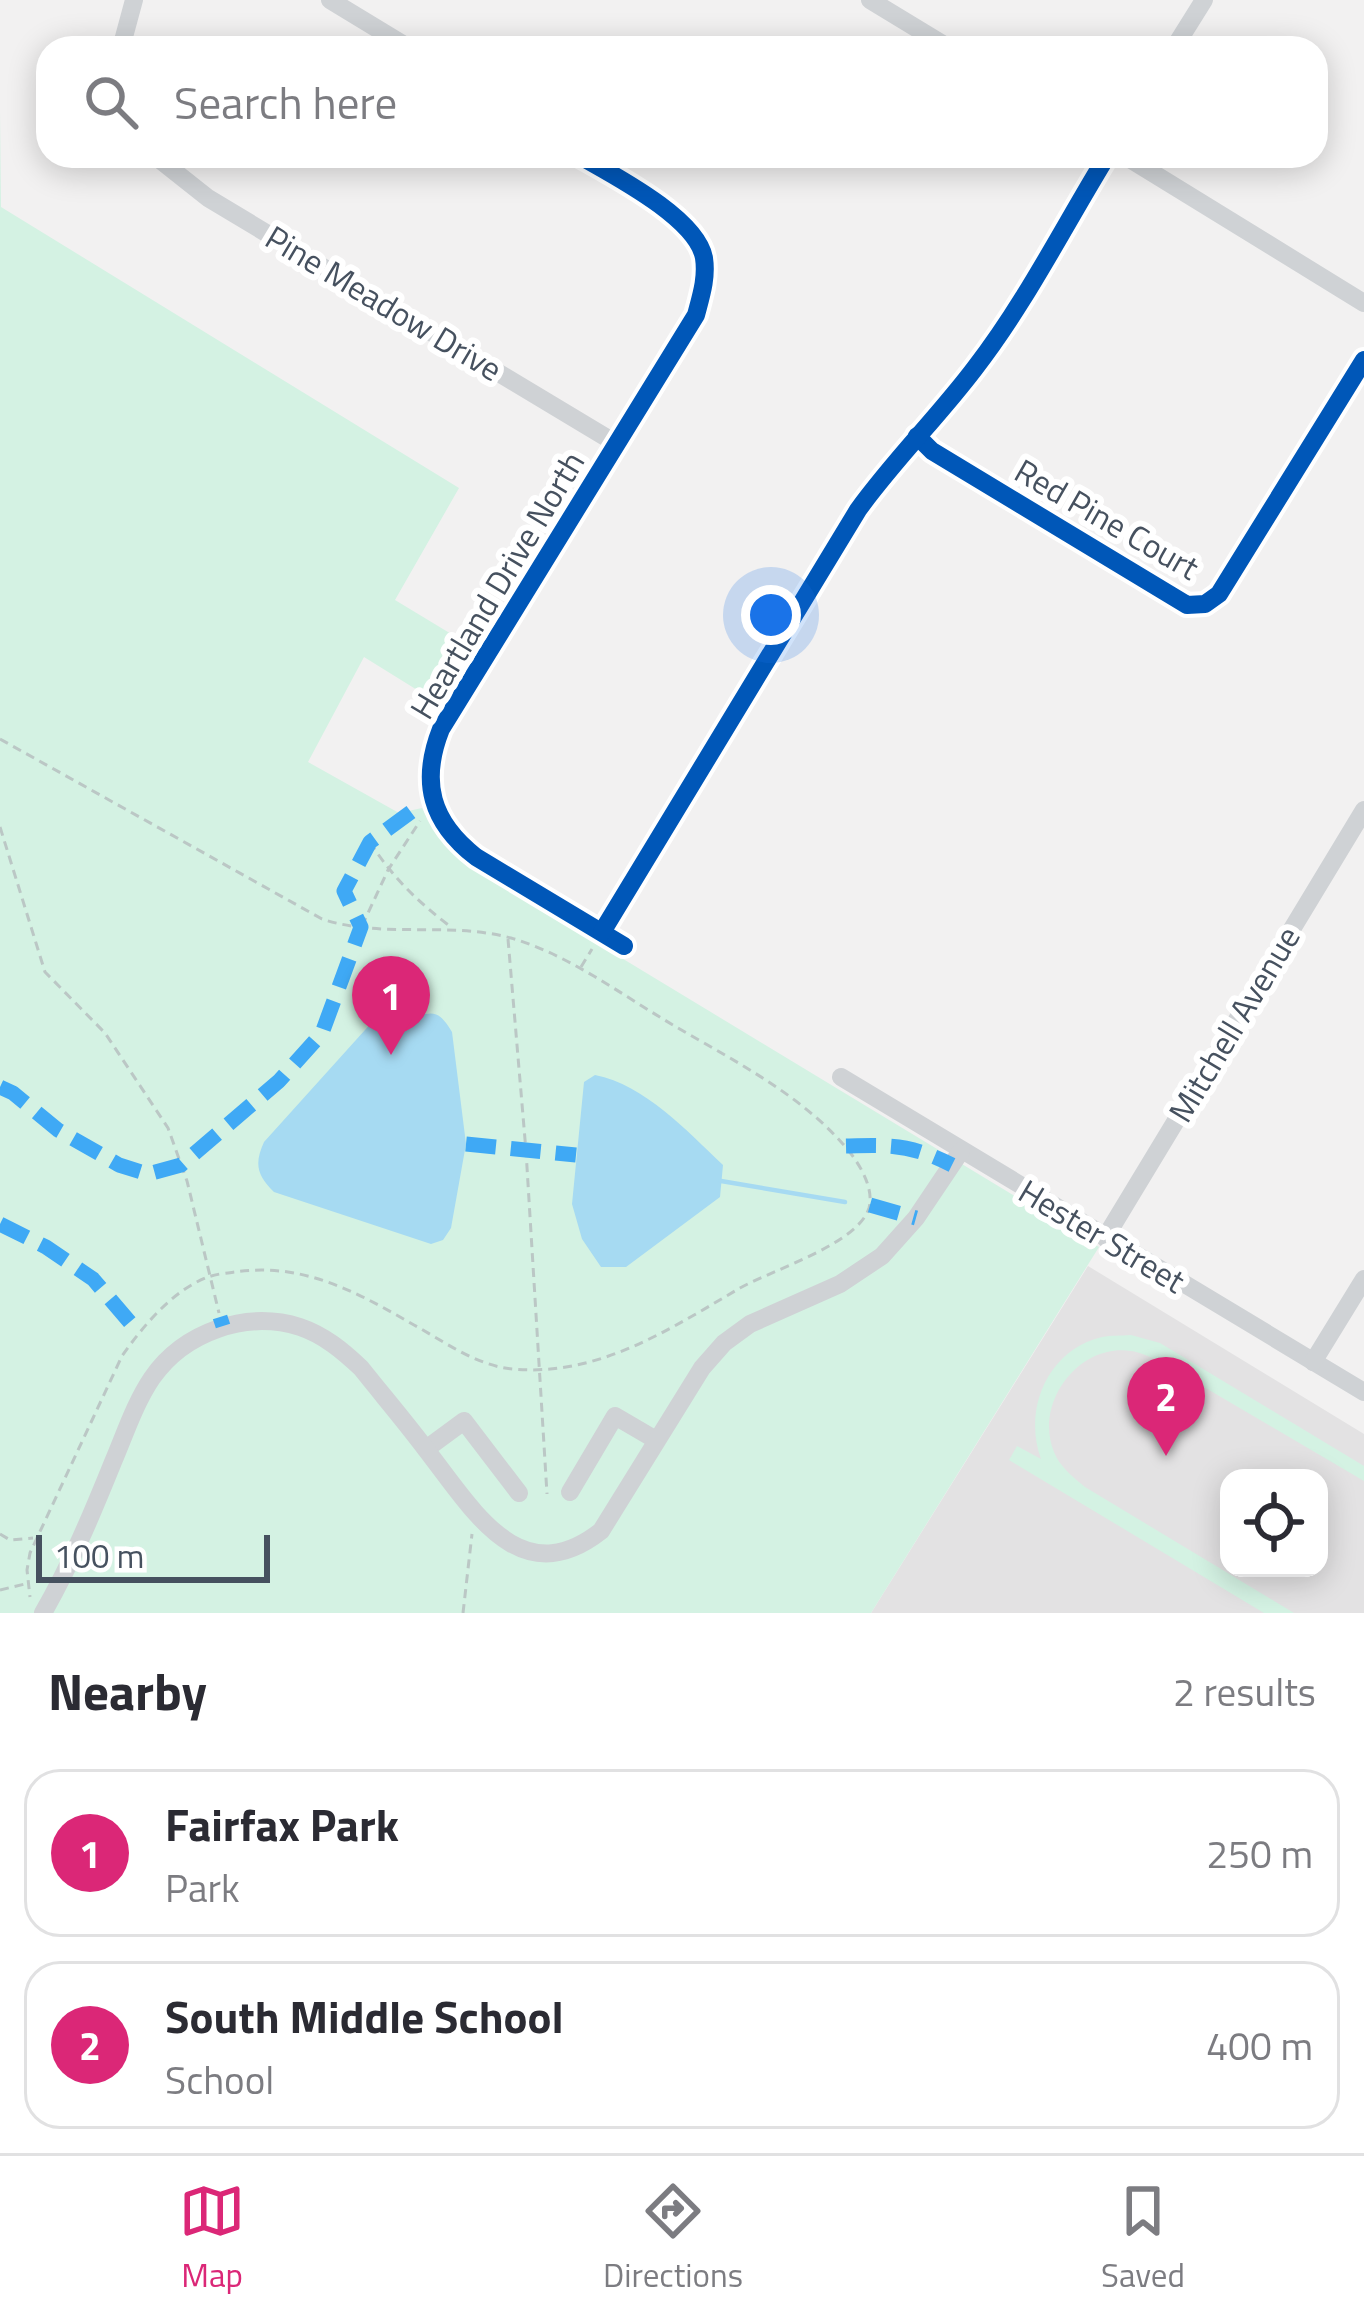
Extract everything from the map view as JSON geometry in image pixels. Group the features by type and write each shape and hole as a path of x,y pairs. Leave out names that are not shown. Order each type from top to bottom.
{"street":[{"path":"124,36 134,0"},
{"path":"330,0 389,36"},
{"path":"871,0 930,36"},
{"path":"1182,36 1204,0"},
{"name":"Pine Meadow Drive","path":"170,168 208,198 617,444"},
{"name":"Heartland Drive North","path":"600,168 678,219 704,252 705,280 696,315 441,729 430,770 435,807 459,844 624,946"},
{"path":"602,932 858,510 884,473 976,368 1100,168"},
{"path":"1145,168 1364,303"},
{"name":"Red Pine Court","path":"916,436 932,451 1187,605 1205,604 1220,594 1364,360"},
{"name":"Mitchell Avenue","path":"1105,1238 1364,810"},
{"name":"Hester Street","path":"841,1077 1364,1393"},
{"path":"38,1608 69,1567 151,1379 194,1339 223,1326 253,1321 302,1328 324,1338 361,1368 500,1539 550,1553 586,1542 601,1531 702,1368 724,1343 764,1317 840,1284 882,1256 916,1218 961,1151"},
{"path":"1313,1362 1364,1279"},
{"path":"570,1492 615,1416 656,1440"},
{"path":"426,1449 464,1421 519,1493"}],"path":[{"path":"0,739 322,919 361,927 452,928 508,937 580,969 772,1085 818,1120 855,1160 870,1205 862,1220 837,1241 756,1279 652,1339 570,1367 516,1370 477,1360 356,1294 311,1276 283,1269 210,1276 166,1305 122,1356 36,1538 27,1584 38,1608"},
{"path":"361,927 388,870 421,821"},
{"path":"0,826 45,972 105,1033 168,1128 187,1181 220,1317"},
{"path":"370,842 388,870 452,928"},
{"path":"580,969 602,932"},
{"path":"508,937 547,1494"},
{"path":"463,1613 476,1515"},
{"path":"0,1534 10,1540 36,1538"},
{"path":"0,1590 27,1584"}],"shaded area":[{"path":"1088,1266 1364,1434 1364,1613 871,1613"}],"green space":[{"path":"0,111 1,207 459,488 395,600 486,655 451,711 364,657 308,762 399,813 422,808 436,834 463,862 1099,1247 871,1613 0,1613"},
{"path":"1131,1335 1160,1343 1364,1466 1364,1481 1158,1360 1134,1352 1112,1351 1094,1357 1065,1380 1056,1397 1049,1434 1063,1467 1085,1487 1220,1568 1220,1577 1234,1577 1294,1613 1264,1613 1009,1460 1017,1446 1041,1459 1035,1421 1044,1384 1067,1355 1102,1337"}],"water":[{"path":"383,1010 405,1017 436,1015 452,1032 466,1144 451,1228 443,1240 431,1244 274,1192 259,1169 264,1142"},
{"path":"595,1075 648,1099 723,1165 720,1197 626,1267 601,1267 582,1239 572,1204 584,1082"}],"waterway":[{"path":"721,1181 845,1202"}],"marked path":[{"path":"0,1087 58,1130 119,1165 148,1174 181,1165 279,1081 322,1033 361,927 344,891 370,842 415,809"},
{"path":"466,1144 576,1155"},
{"path":"846,1146 900,1147 952,1165"},
{"path":"870,1205 916,1218"},
{"path":"0,1224 46,1247 93,1279 139,1333"},
{"path":"220,1317 223,1326"}],"cycle path":[{"path":"601,168 652,199 686,228 704,258 702,294 696,315 441,729 431,784 449,830 476,857 624,946"},
{"path":"602,932 858,510 994,343 1100,168"},
{"path":"917,436 932,451 1187,605 1205,604 1219,594 1364,360"}],"place":[{"name":"Fairfax Park","path":"391,1055"},
{"name":"South Middle School","path":"1166,1456"}]}
